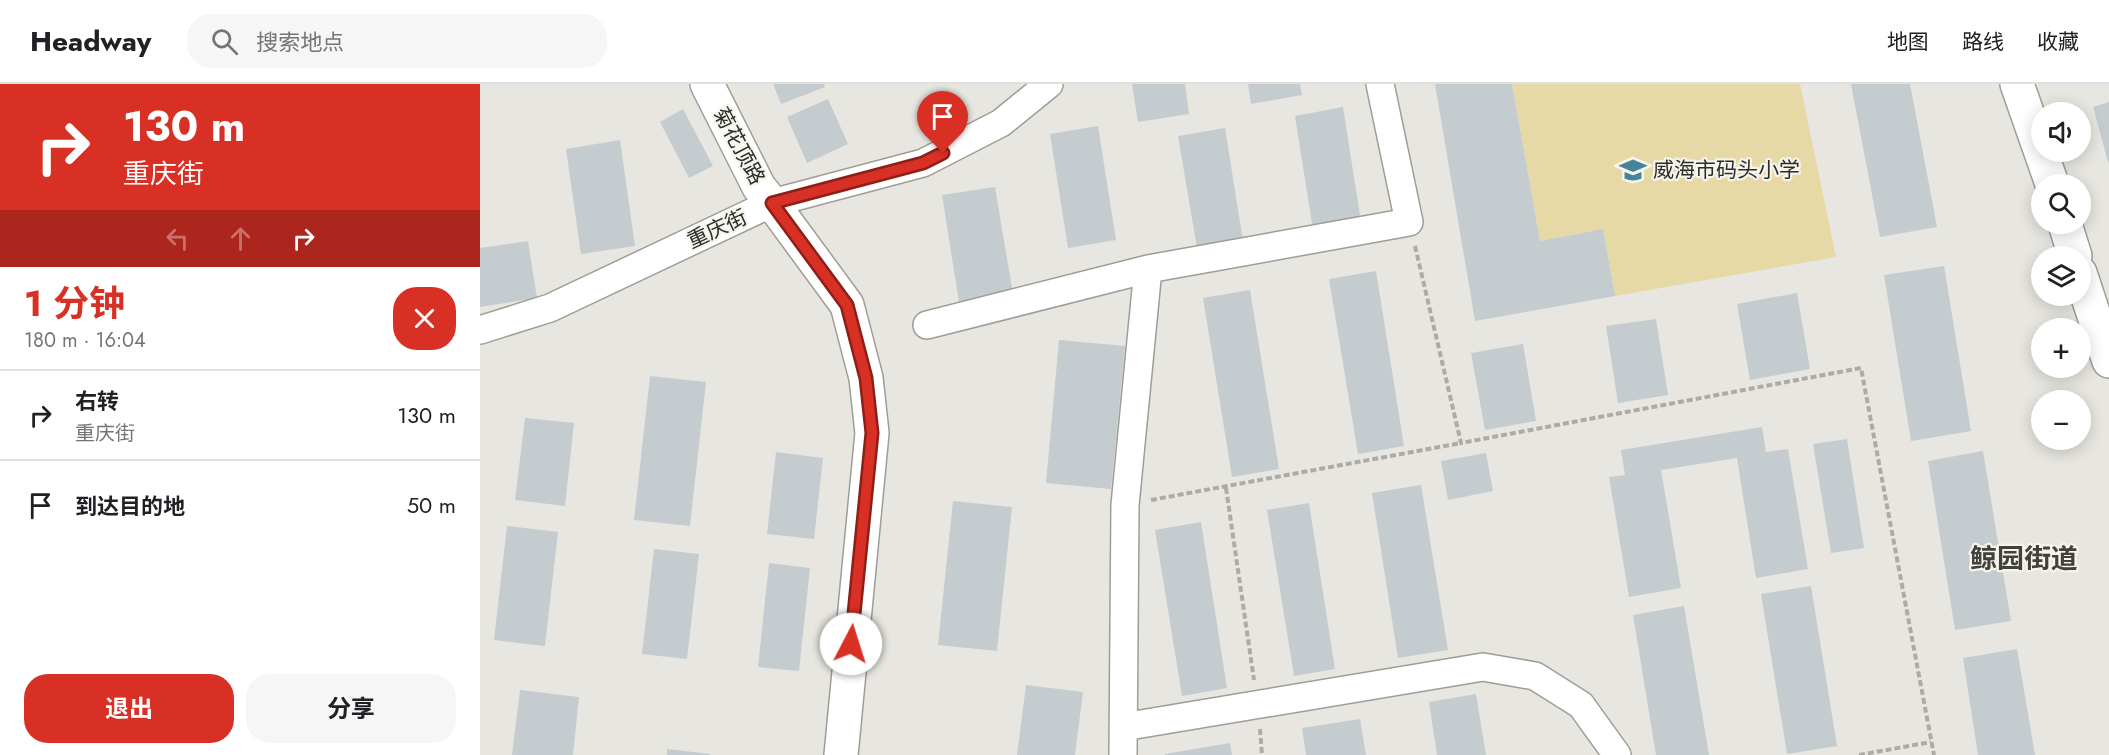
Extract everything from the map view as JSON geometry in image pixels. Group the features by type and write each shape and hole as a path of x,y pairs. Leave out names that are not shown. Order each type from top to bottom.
{"street":[{"name":"菊花顶路","path":"707,84 759,187 847,305 866,378 872,433 841,755"},
{"name":"重庆街","path":"480,330 550,308 772,203 923,163 1001,123 1049,84"},
{"path":"927,325 1148,268 1409,222 1380,84"},
{"path":"2017,84 2048,174"},
{"path":"1123,755 1125,505 1148,268"},
{"path":"2091,306 2109,361"},
{"path":"1123,728 1483,667 1535,676 1581,705 1617,755"}],"path":[{"path":"1409,222 1461,443"},
{"path":"1125,505 1861,368 1934,755"},
{"path":"1226,488 1258,705"},
{"path":"1859,755 1931,742"}],"shaded area":[{"name":"威海市码头小学","path":"1512,84 1800,84 1836,257 1615,296 1603,229 1540,241"}],"building":[{"path":"773,84 824,84 825,87 781,104"},
{"path":"1132,84 1185,84 1189,114 1138,122"},
{"path":"1248,84 1300,84 1302,95 1251,104"},
{"path":"1435,84 1512,84 1540,241 1603,229 1615,296 1475,321"},
{"path":"1851,84 1910,84 1937,227 1880,237"},
{"path":"828,99 848,144 807,163 787,117"},
{"path":"2109,102 2109,162 2108,162 2093,107"},
{"path":"1343,107 1361,222 1313,230 1295,116"},
{"path":"683,109 713,166 689,178 660,122"},
{"path":"1098,126 1116,240 1068,248 1050,134"},
{"path":"1225,128 1243,241 1197,248 1178,136"},
{"path":"620,140 635,246 581,254 566,149"},
{"path":"995,187 1013,294 959,302 942,195"},
{"path":"528,241 537,298 480,307 480,248"},
{"path":"1944,266 1971,431 1911,441 1884,275"},
{"path":"1376,271 1404,446 1358,454 1329,279"},
{"path":"1250,290 1279,469 1232,477 1203,298"},
{"path":"1797,293 1810,369 1750,380 1737,304"},
{"path":"1656,319 1668,395 1618,403 1606,326"},
{"path":"1059,340 1125,346 1111,489 1046,483"},
{"path":"1523,344 1536,421 1485,430 1471,353"},
{"path":"650,376 706,382 690,526 634,520"},
{"path":"525,418 574,423 565,506 515,500"},
{"path":"1762,427 1766,452 1788,449 1808,569 1756,578 1737,458 1661,470 1681,588 1629,597 1609,477 1625,475 1621,450"},
{"path":"1847,439 1864,548 1831,553 1813,444"},
{"path":"1983,451 2011,621 1955,630 1928,461"},
{"path":"776,452 823,458 814,539 767,534"},
{"path":"1486,453 1493,491 1448,500 1441,461"},
{"path":"1421,485 1448,650 1398,658 1372,493"},
{"path":"953,501 1012,507 997,651 938,645"},
{"path":"1309,503 1335,669 1294,676 1267,510"},
{"path":"1201,522 1227,688 1182,696 1155,530"},
{"path":"507,526 558,532 545,646 494,640"},
{"path":"654,549 699,554 687,659 642,654"},
{"path":"769,563 810,568 799,671 758,667"},
{"path":"1811,586 1837,746 1787,754 1761,594"},
{"path":"1684,606 1709,755 1656,755 1633,615"},
{"path":"2017,649 2035,755 1978,755 1963,658"},
{"path":"1026,685 1083,692 1075,755 1017,755"},
{"path":"520,690 579,697 573,755 512,755"},
{"path":"1476,694 1486,755 1437,755 1429,702"},
{"path":"1360,719 1366,755 1306,755 1302,728"},
{"path":"1230,743 1232,755 1165,755 1165,754"},
{"path":"667,749 710,754 710,755 667,755"}],"place":[{"name":"威海市码头小学","path":"1633,170"}],"district":[{"name":"鲸园街道","path":"2024,559"}],"route":[{"path":"851,644 872,433 866,378 847,305 772,203 923,163 943,153"}]}
